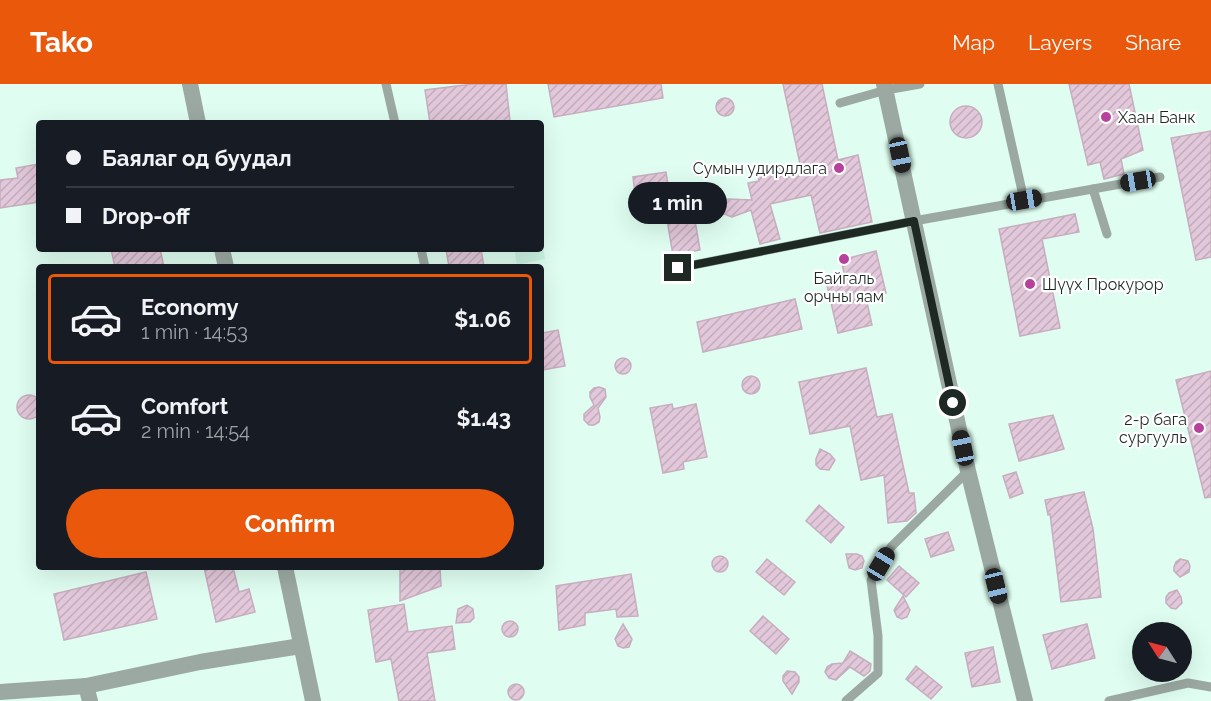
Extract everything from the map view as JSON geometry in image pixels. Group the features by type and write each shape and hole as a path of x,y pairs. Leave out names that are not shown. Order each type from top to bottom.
{"street":[{"path":"190,84 197,120"},
{"path":"885,87 968,471 1025,701"},
{"path":"286,570 313,701"},
{"path":"0,692 88,694 200,662 301,646"}],"lane":[{"path":"387,84 394,120"},
{"path":"840,103 885,87 920,84"},
{"path":"998,84 1024,200"},
{"path":"678,268 1024,200 1160,177"},
{"path":"1093,189 1107,234"},
{"path":"846,701 878,673 878,636 871,580 891,547 968,471"},
{"path":"1108,701 1188,683 1211,687"}],"shaded area":[{"path":"515,252 544,252 545,259 517,264"}],"building":[{"path":"473,84 506,84 510,120 430,120 425,90"},
{"path":"548,84 661,84 663,98 554,117"},
{"path":"783,84 822,84 838,160 858,155 872,222 820,233 811,195 770,204 780,239 760,244 751,210 732,217 724,214 722,205 728,199 752,200 748,183 759,181 757,173 800,164"},
{"name":"Хаан Банк","path":"1069,84 1129,84 1143,150 1121,159 1124,174 1104,179 1100,162 1088,165"},
{"path":"725,98 731,101 734,107 731,113 725,116 719,113 716,107 719,101"},
{"path":"966,106 978,110 982,122 978,134 966,138 954,134 950,122 954,110"},
{"path":"1211,131 1211,257 1196,260 1171,138"},
{"path":"36,165 36,202 0,208 0,180 18,178 16,168"},
{"path":"666,172 671,205 637,211 633,177"},
{"path":"692,203 700,250 673,255 665,208"},
{"name":"Шүүх Прокурор","path":"1075,214 1079,232 1042,239 1060,328 1020,336 999,229"},
{"path":"876,251 886,293 866,298 872,325 838,333 826,281 845,276 841,260"},
{"path":"112,252 161,252 163,264 114,264"},
{"path":"446,252 482,252 484,264 448,264"},
{"path":"795,299 802,329 703,352 697,322"},
{"path":"558,330 565,366 544,370 544,333"},
{"path":"620,358 626,358 631,366 629,372 620,374 615,369 615,363"},
{"path":"866,368 877,417 892,414 909,493 914,493 916,513 907,521 888,523 884,475 861,480 850,426 810,434 799,382"},
{"name":"2-р бага сургууль","path":"1211,371 1211,497 1205,498 1176,380"},
{"path":"751,376 757,379 760,385 757,391 751,394 745,391 742,385 745,379"},
{"path":"599,387 605,389 606,397 598,408 599,422 589,425 584,420 584,414 594,405 590,392"},
{"path":"24,396 34,396 36,416 29,419 24,418 18,412 18,402"},
{"path":"672,404 673,409 696,404 707,457 683,462 684,469 663,473 650,408"},
{"path":"1053,415 1064,449 1019,461 1009,424"},
{"path":"820,449 830,454 835,460 829,470 820,469 816,465"},
{"path":"1016,472 1023,493 1010,498 1003,476"},
{"path":"1084,492 1093,529 1101,597 1061,602 1050,514 1048,515 1045,500"},
{"path":"819,505 844,527 831,543 806,521"},
{"path":"948,532 954,550 931,557 925,539"},
{"path":"846,554 862,556 864,561 862,568 855,570 849,568"},
{"path":"717,556 723,556 728,564 726,570 717,572 712,567 712,561"},
{"path":"767,559 795,582 784,595 756,572"},
{"path":"1180,559 1188,561 1190,566 1189,572 1180,577 1174,571 1174,567"},
{"path":"899,566 919,583 906,597 887,580"},
{"path":"205,570 234,570 239,592 249,589 255,612 216,622"},
{"path":"400,570 440,570 441,586 400,601"},
{"path":"146,572 157,619 64,640 54,594"},
{"path":"631,574 638,616 617,617 616,609 585,613 585,625 559,630 556,586"},
{"path":"1177,590 1182,603 1176,609 1166,603 1166,597"},
{"path":"903,596 910,610 907,617 902,619 897,617 894,610"},
{"path":"404,604 408,632 452,626 455,649 427,653 435,701 399,701 391,659 376,662 368,610"},
{"path":"467,605 473,609 474,618 470,622 456,623 458,609"},
{"path":"763,616 789,639 776,654 750,631"},
{"path":"507,621 513,621 518,629 516,635 507,637 502,632 502,626"},
{"path":"623,624 632,639 629,647 623,648 618,646 615,639"},
{"path":"1087,624 1095,658 1052,669 1043,635"},
{"path":"993,647 1000,682 972,687 965,653"},
{"path":"850,651 871,664 870,671 864,676 850,667 836,680 829,678 825,672 827,667 843,663"},
{"path":"916,666 942,687 931,699 906,679"},
{"path":"787,671 795,672 799,677 799,682 792,694 783,681 783,676"},
{"path":"513,684 519,684 524,692 522,698 513,700 508,695 508,689"}],"place":[{"name":"Хаан Банк","path":"1106,117"},
{"name":"Сумын удирдлага","path":"839,168"},
{"name":"Байгаль орчны яам","path":"844,259"},
{"name":"Шүүх Прокурор","path":"1030,284"},
{"name":"2-р бага сургууль","path":"1199,428"}],"route":[{"path":"678,268 914,221 953,403"}]}
